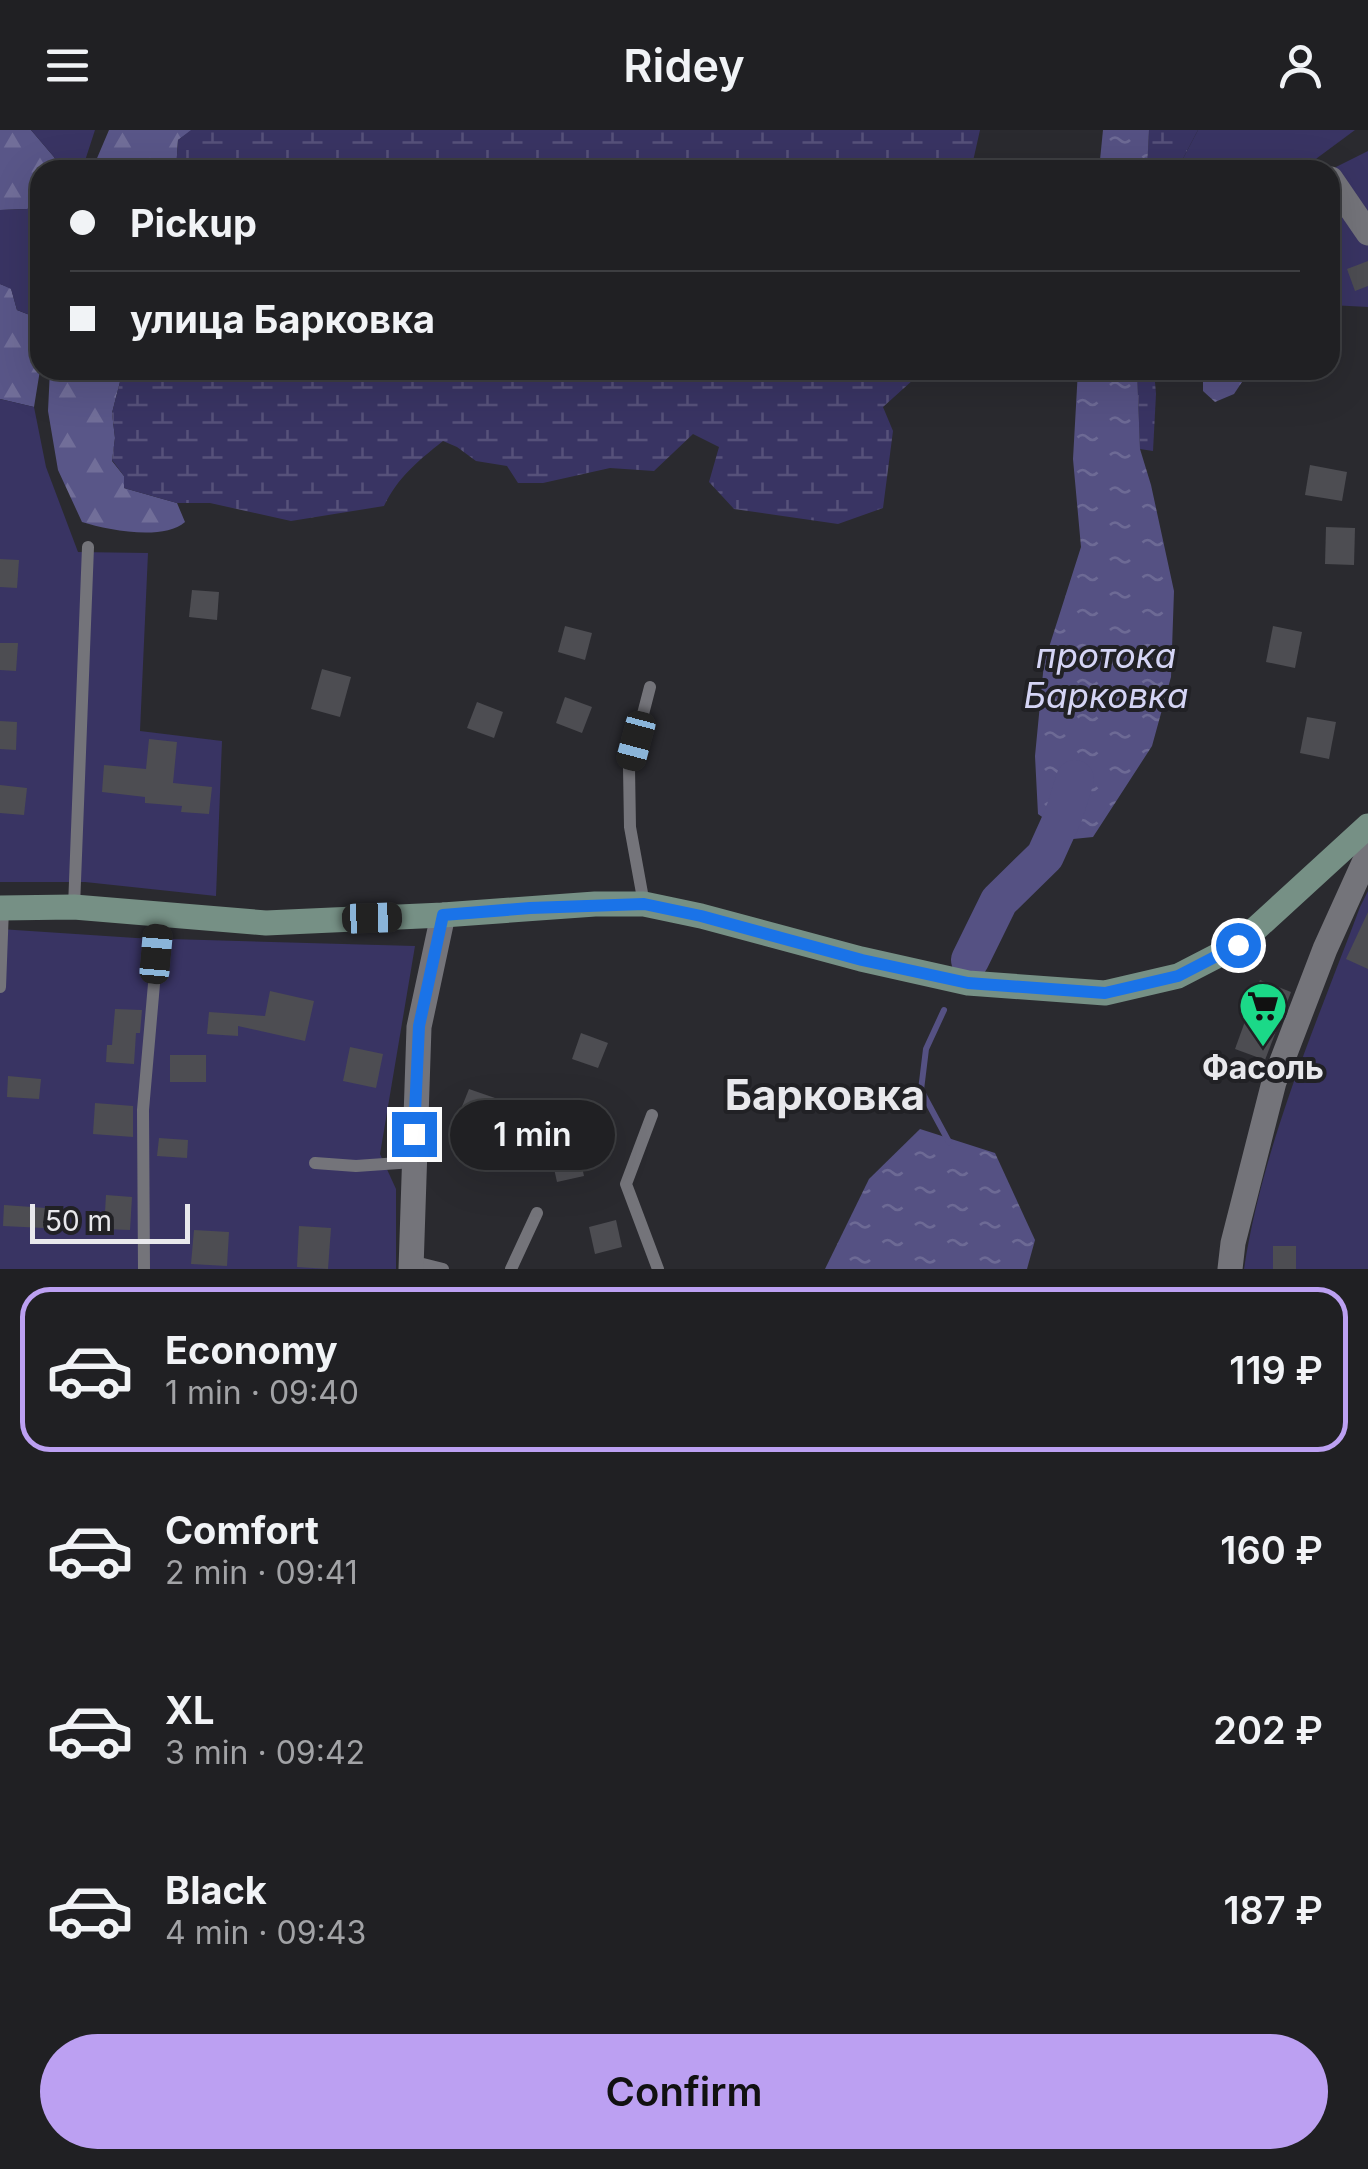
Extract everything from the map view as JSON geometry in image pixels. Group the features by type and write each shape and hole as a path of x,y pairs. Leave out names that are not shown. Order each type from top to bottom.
{"main road":[{"path":"1,908 74,907 266,922 644,904 968,983 1105,993 1178,976 1238,945 1368,826"}],"street":[{"path":"1340,192 1368,233"},
{"path":"1230,1269 1233,1243 1274,1082 1324,949 1362,883 1368,854"},
{"path":"411,1265 419,1026 443,915"}],"lane":[{"path":"74,907 88,547"},
{"path":"644,904 630,827 629,768 650,687"},
{"path":"0,988 1,908"},
{"path":"144,1269 143,1110 160,915"},
{"path":"652,1114 626,1184 658,1269"},
{"path":"315,1163 356,1166 413,1162"},
{"path":"512,1269 537,1213"},
{"path":"411,1265 443,1269"}],"green space":[{"path":"0,130 31,130 56,160 30,160 30,208 0,210"},
{"path":"31,130 95,130 85,160 54,157"},
{"path":"109,130 191,130 178,140 177,160 96,160"},
{"path":"191,130 980,130 973,160 177,160 178,140"},
{"path":"1149,130 1198,130 1182,160 1148,160"},
{"path":"1198,130 1355,130 1314,160 1182,160"},
{"path":"1368,151 1368,307 1340,306 1340,165"},
{"path":"30,208 30,315 17,310 11,289 0,284 0,210"},
{"path":"0,284 11,288 17,310 30,315 30,380 38,380 34,407 0,399"},
{"path":"50,380 120,380 112,413 112,461 124,476 124,488 177,503 185,522 175,528 150,532 120,531 82,522 58,470 48,411"},
{"path":"120,380 913,380 883,407 893,431 883,508 838,524 734,509 709,482 719,447 693,434 654,471 610,468 543,483 518,483 507,466 476,461 443,441 402,478 384,506 291,521 210,503 177,503 124,488 124,476 112,460 112,413"},
{"path":"1137,380 1155,380 1153,451 1140,449"},
{"path":"0,399 34,407 46,467 78,552 148,553 140,731 222,741 216,896 85,882 0,882"},
{"path":"1368,891 1368,1269 1244,1269 1277,1131"},
{"path":"0,929 136,938 415,946 380,1154 396,1189 396,1269 0,1269"}],"water":[{"path":"1103,130 1149,130 1148,160 1100,160"},
{"name":"протока Барковка","path":"1077,380 1137,380 1140,449 1174,591 1171,677 1152,746 1093,837 1073,839 1038,814 1035,756 1044,663 1081,547 1073,459"},
{"path":"1203,380 1243,380 1234,394 1215,402 1203,391"},
{"path":"920,1129 995,1153 1035,1240 1027,1269 825,1269 869,1179"}],"building":[{"path":"1368,261 1368,286 1355,291 1347,269"},
{"path":"1310,465 1347,472 1342,501 1305,495"},
{"path":"1326,527 1355,528 1354,565 1325,564"},
{"path":"0,559 19,560 17,588 0,587"},
{"path":"192,590 219,592 217,620 189,617"},
{"path":"565,626 592,633 585,660 558,652"},
{"path":"1273,626 1302,632 1295,668 1266,662"},
{"path":"0,643 18,643 16,671 0,670"},
{"path":"322,669 351,677 340,717 311,709"},
{"path":"565,697 592,707 582,733 556,723"},
{"path":"477,702 503,712 494,738 467,728"},
{"path":"1307,717 1336,722 1329,759 1300,753"},
{"path":"0,721 17,722 16,750 0,749"},
{"path":"149,739 177,742 173,783 212,787 209,814 181,812 182,806 145,803 145,797 102,792 104,765 146,769"},
{"path":"0,785 27,788 24,815 0,813"},
{"path":"1368,912 1368,969 1346,959"},
{"path":"1260,980 1291,992 1265,1060 1235,1049"},
{"path":"270,991 314,1001 305,1041 238,1026 238,1036 207,1034 209,1012 265,1016"},
{"path":"115,1009 142,1010 134,1064 106,1062 107,1045 112,1045"},
{"path":"581,1033 608,1043 598,1068 572,1059"},
{"path":"350,1047 383,1054 376,1088 343,1081"},
{"path":"170,1055 206,1055 206,1082 170,1082"},
{"path":"8,1076 41,1079 39,1099 7,1097"},
{"path":"469,1089 495,1098 486,1124 459,1114"},
{"path":"95,1103 133,1106 133,1137 93,1134"},
{"path":"159,1138 188,1140 187,1158 157,1156"},
{"path":"578,1149 584,1176 557,1182 551,1155"},
{"path":"106,1195 132,1197 130,1230 104,1229"},
{"path":"4,1205 46,1208 44,1228 3,1226"},
{"path":"616,1220 622,1247 595,1254 589,1227"},
{"path":"299,1226 331,1228 328,1269 297,1267"},
{"path":"194,1230 229,1232 227,1266 191,1264"},
{"path":"1273,1246 1296,1246 1296,1269 1273,1269"}],"waterway":[{"path":"970,960 999,901 1045,856 1075,779"},
{"path":"944,1010 926,1049 921,1090 949,1142"}],"place":[{"name":"Фасоль","path":"1263,1048"}],"district":[{"name":"Барковка","path":"825,1095"}],"route":[{"path":"414,1134 419,1026 443,915 644,904 968,983 1105,993 1178,976 1238,945"}]}
